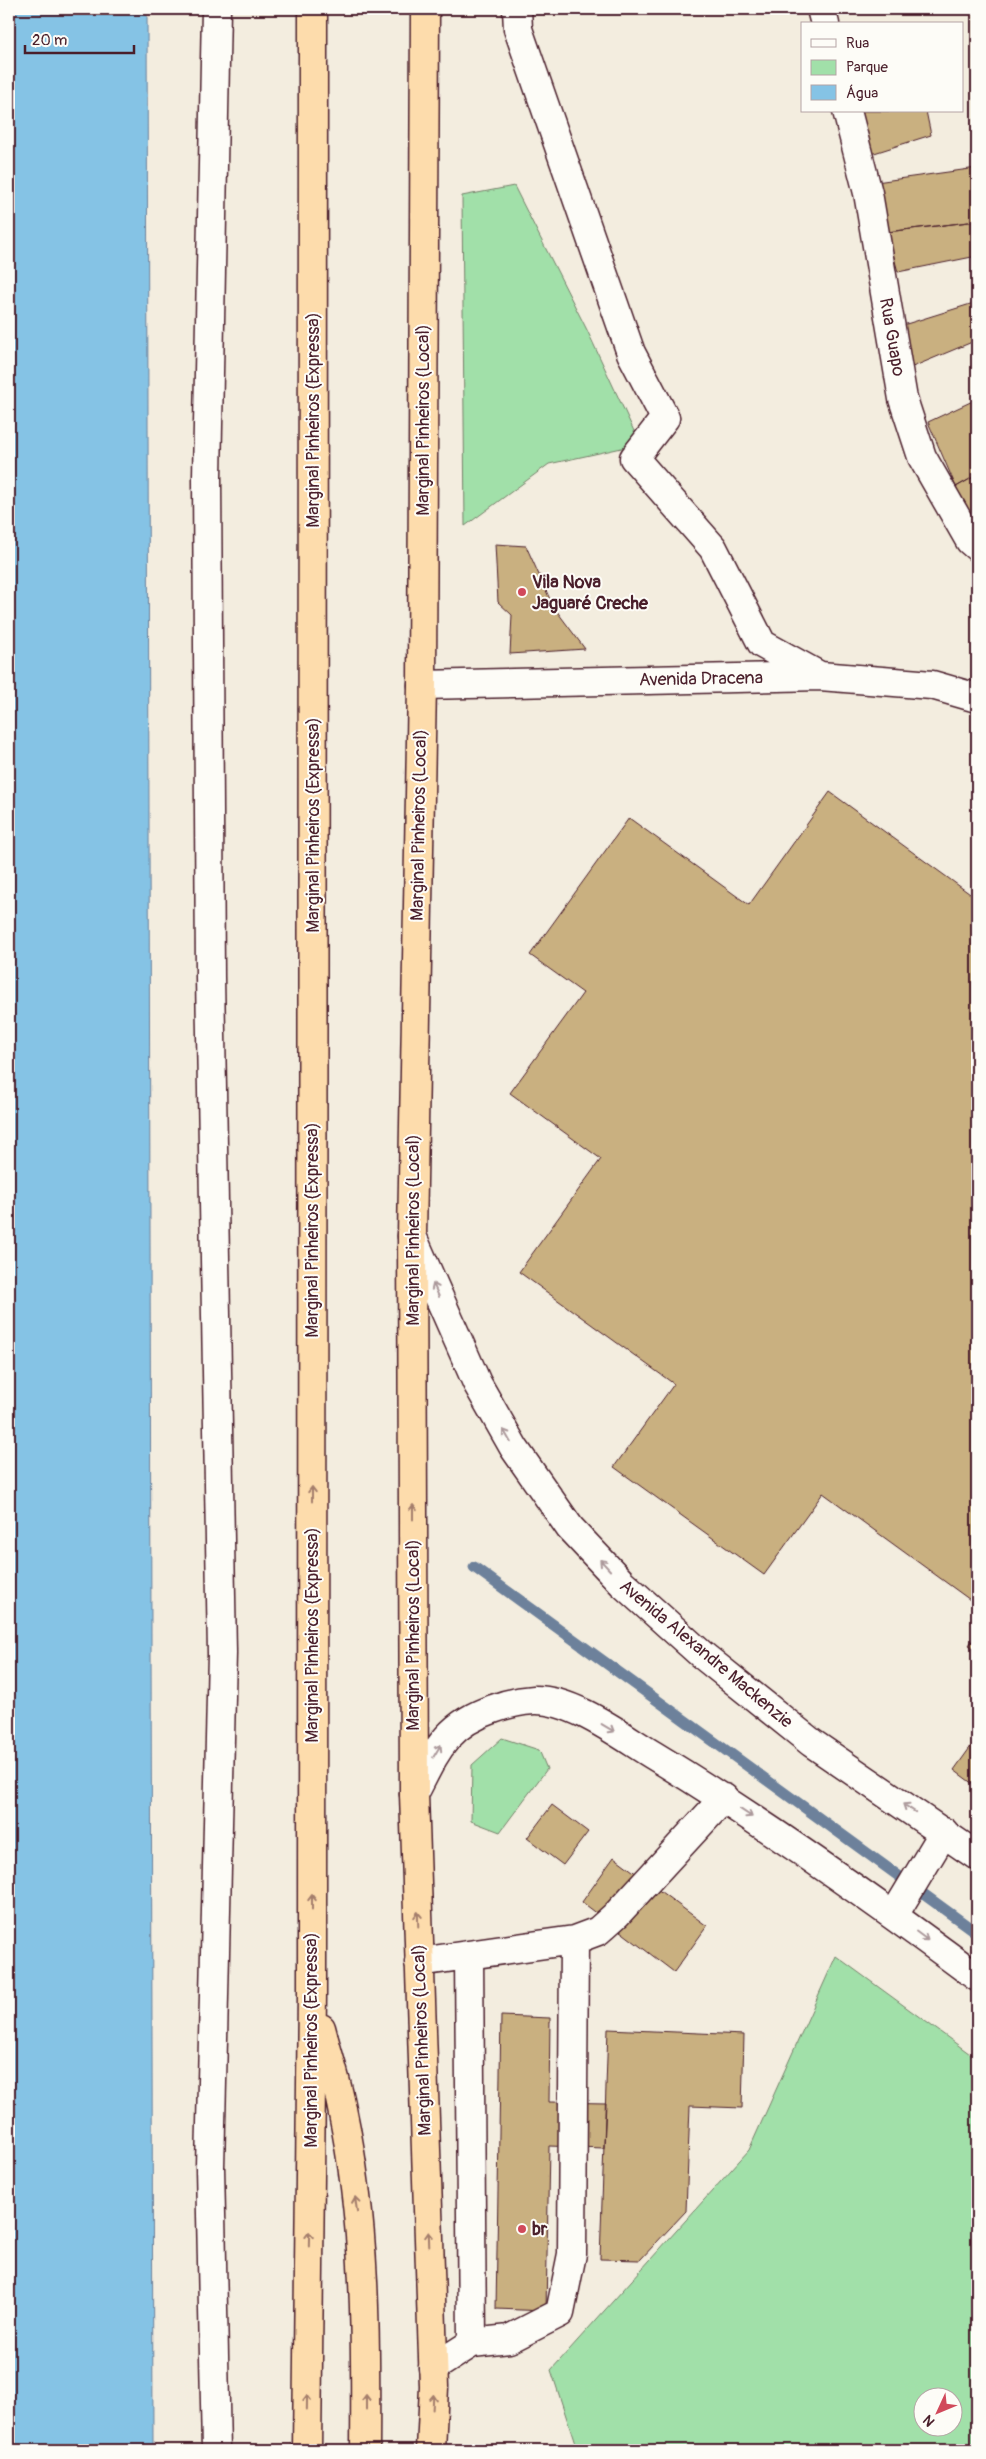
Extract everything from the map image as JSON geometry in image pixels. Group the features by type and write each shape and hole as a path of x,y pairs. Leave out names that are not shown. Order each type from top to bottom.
{"highway":[{"name":"Marginal Pinheiros (Expressa)","path":"307,2450 312,1993 313,9"},
{"name":"Marginal Pinheiros (Local)","path":"425,9 422,685 412,1236 414,1794 433,2368 431,2450"},
{"path":"312,1993 342,2110 358,2214 366,2342 365,2450"}],"street":[{"path":"216,9 207,487 210,986 222,1653 210,2166 216,2450"},
{"path":"517,9 518,29 631,353 665,418 634,458 713,548 762,644 820,676"},
{"path":"821,9 824,22"},
{"name":"Rua Guapo","path":"847,112 868,193 903,399 922,457 970,541 977,548"},
{"name":"Avenida Dracena","path":"422,685 820,676 932,685 977,698"},
{"name":"Avenida Alexandre Mackenzie","path":"412,1236 477,1383 514,1448 570,1528 622,1583 701,1654 812,1742 977,1856"},
{"path":"414,1794 439,1746 455,1728 472,1716 509,1703 535,1700 564,1706 593,1719 724,1798 894,1915 977,1977"},
{"path":"419,1962 574,1940 598,1931 617,1914 724,1798"},
{"path":"894,1915 944,1832"},
{"path":"433,2368 472,2343 509,2339 560,2313 572,2254 574,1940"},
{"path":"469,1956 472,2343"}],"green space":[{"path":"514,186 587,330 640,444 549,464 465,526 462,196"},
{"path":"502,1738 539,1750 547,1769 500,1832 471,1821 472,1765"},
{"path":"836,1956 977,2059 977,2450 577,2450 551,2370 749,2150"}],"water":[{"path":"9,9 147,9 153,2450 9,2450"}],"building":[{"path":"859,112 926,112 931,135 868,155"},
{"path":"977,168 977,221 887,232 876,182"},
{"path":"977,221 977,256 898,272 887,232"},
{"path":"977,302 977,340 910,368 900,326"},
{"path":"977,399 977,475 956,487 928,422"},
{"path":"977,475 977,518 971,521 956,487"},
{"name":"Vila Nova Jaguaré Creche","path":"495,544 526,546 553,606 585,649 510,654 512,615 498,602"},
{"path":"830,792 977,899 977,1605 823,1493 764,1575 614,1467 674,1384 519,1272 601,1159 510,1093 583,993 530,955 629,818 749,905"},
{"path":"977,1634 977,1650 969,1645"},
{"path":"977,1738 977,1787 954,1770"},
{"path":"552,1805 588,1832 563,1865 527,1838"},
{"path":"614,1857 707,1926 674,1972 582,1902"},
{"name":"br","path":"501,2016 550,2018 549,2102 606,2103 604,2148 549,2146 546,2311 496,2309"},
{"path":"608,2029 744,2035 742,2108 690,2106 686,2211 640,2260 600,2259"}],"waterway":[{"path":"474,1567 977,1933"}],"place":[{"name":"Vila Nova Jaguaré Creche","path":"522,592"},
{"name":"br","path":"522,2229"}]}
